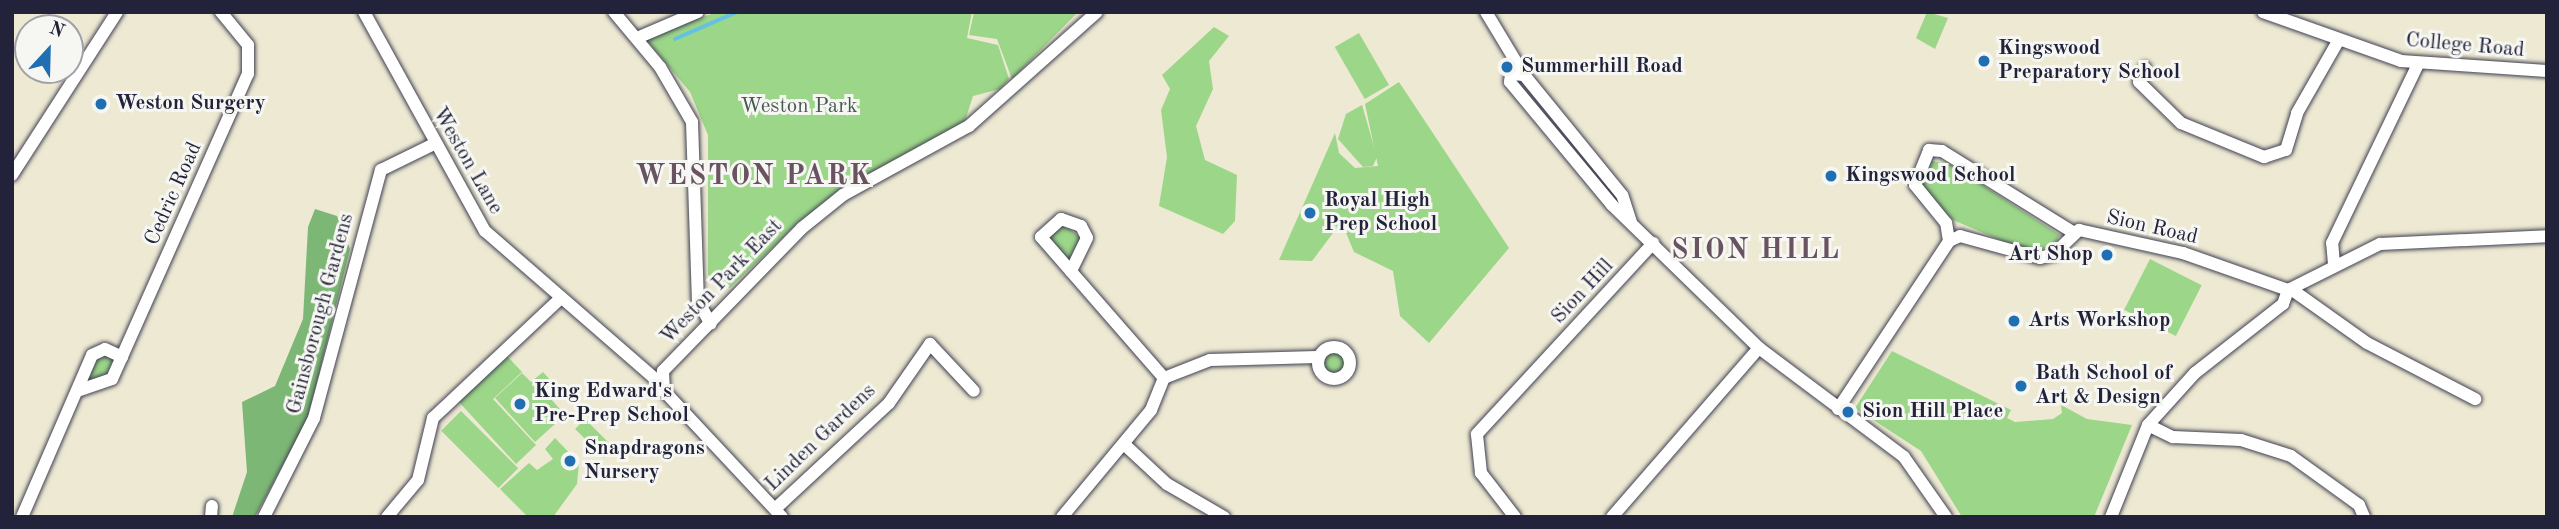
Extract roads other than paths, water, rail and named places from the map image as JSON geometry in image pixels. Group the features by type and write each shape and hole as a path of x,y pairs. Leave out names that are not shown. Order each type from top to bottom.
{"street":[{"path":"12,176 117,12"},
{"name":"Cedric Road","path":"77,391 107,384 122,357 248,74 248,45 221,12"},
{"name":"Weston Lane","path":"364,12 434,144 485,230 663,389 778,513"},
{"path":"614,12 637,38 692,122 698,301 711,324"},
{"path":"637,38 698,12"},
{"name":"Weston Park East","path":"663,389 663,371 803,227 843,195 969,126 1097,12"},
{"path":"1486,12 1524,75 1511,74 1510,82 1631,222 1759,348 1905,457 1946,517"},
{"name":"College Road","path":"2263,12 2401,61 2547,71"},
{"path":"2145,68 2139,82 2181,123 2264,157 2286,150 2297,113 2339,41"},
{"path":"2401,61 2403,83"},
{"path":"2334,264 2332,243 2403,83 2418,64"},
{"name":"Gainsborough Gardens","path":"264,517 314,418 381,170 434,144"},
{"path":"1838,409 1949,241 1946,223 1915,185 1929,150 1942,151 2071,231 2060,250 2040,258 1978,238 1949,241"},
{"name":"Sion Road","path":"2071,231 2183,253 2290,290 2367,343 2475,399"},
{"path":"2111,517 2148,425 2195,373 2283,304 2290,290 2334,264 2380,244 2547,236"},
{"name":"Sion Hill","path":"1515,517 1481,473 1477,434 1653,243"},
{"path":"1071,271 1164,378"},
{"path":"387,517 418,481 433,418 561,298"},
{"name":"Linden Gardens","path":"778,513 889,403 930,344 974,391"},
{"path":"1612,517 1759,348"},
{"path":"22,517 96,351 122,357"},
{"path":"1164,378 1210,360 1317,357"},
{"path":"1062,517 1125,445 1160,396 1164,378"},
{"path":"2148,425 2173,437 2241,440 2291,456 2359,505 2364,517"},
{"path":"1125,445 1167,484 1224,517"}],"waterway":[{"path":"675,39 737,12"}],"place":[{"name":"Kingswood Preparatory School","path":"1984,61"},
{"name":"Summerhill Road","path":"1507,67"},
{"name":"Weston Surgery","path":"101,104"},
{"name":"Kingswood School","path":"1831,176"},
{"name":"Royal High Prep School","path":"1310,213"},
{"name":"Art Shop","path":"2107,255"},
{"name":"Arts Workshop","path":"2014,321"},
{"name":"Bath School of Art & Design","path":"2021,386"},
{"name":"King Edward's Pre-Prep School","path":"520,404"},
{"name":"Sion Hill Place","path":"1848,412"},
{"name":"Snapdragons Nursery","path":"570,461"}],"district":[{"name":"WESTON PARK","path":"754,177"},
{"name":"SION HILL","path":"1756,251"}],"park label":[{"name":"Weston Park","path":"799,107"}]}
